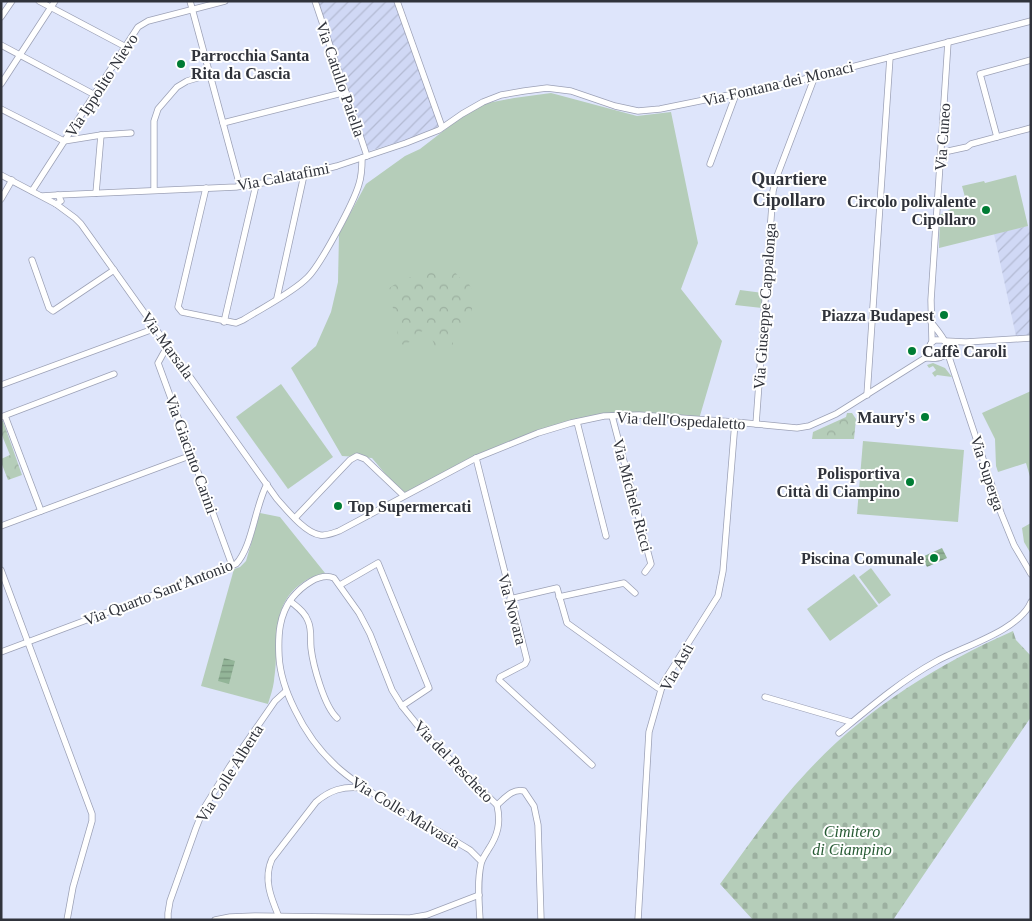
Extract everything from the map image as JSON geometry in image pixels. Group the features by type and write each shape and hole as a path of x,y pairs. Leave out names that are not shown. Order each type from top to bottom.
{"street":[{"path":"1,17 12,1"},
{"path":"39,1 124,46"},
{"path":"1,84 55,1"},
{"path":"190,1 240,186"},
{"name":"Via Ippolito Nievo","path":"32,191 95,95 134,31 143,23 225,1"},
{"name":"Via Catullo Paiella","path":"224,322 240,322 304,281 315,269 358,190 365,157 346,92 315,1"},
{"path":"397,1 442,127"},
{"name":"Via Fontana dei Monaci","path":"524,91 547,88 571,91 615,106 638,111 660,109 815,76 1031,21"},
{"name":"Via Cuneo","path":"932,341 930,322 931,300 948,42"},
{"path":"1,45 95,95"},
{"path":"867,394 890,57"},
{"path":"997,137 980,74 1031,60"},
{"path":"154,190 154,121 157,112 180,85 211,74"},
{"name":"Via Giuseppe Cappalonga","path":"756,424 773,191 815,76"},
{"name":"Via Calatafimi","path":"42,196 58,200 96,193 240,186 304,175 406,143 442,127 483,102 501,95 524,91"},
{"path":"223,123 346,92"},
{"path":"710,164 736,94"},
{"path":"1,109 64,142 101,135 131,133"},
{"path":"944,152 1031,128"},
{"path":"96,193 101,135"},
{"path":"1,174 42,196 58,200"},
{"path":"277,298 304,175"},
{"path":"1,198 12,180"},
{"path":"206,188 178,305 181,312 224,322 256,184"},
{"name":"Via Marsala","path":"58,200 64,210 81,224 267,484"},
{"path":"32,260 49,308 53,311 114,270"},
{"path":"930,322 948,350"},
{"path":"1,385 156,328"},
{"path":"953,369 930,352 929,346 932,341 938,339 966,342 1031,338"},
{"path":"925,358 944,356 948,350 966,342"},
{"name":"Via Giacinto Carini","path":"168,345 158,362 232,565"},
{"name":"Via Superga","path":"948,350 1001,512 1014,545 1031,574"},
{"name":"Via dell'Ospedaletto","path":"267,484 277,499 295,518 315,534 331,534 476,458 538,432 577,422 612,416 639,415 797,428 809,426 836,414 925,358 930,352"},
{"path":"41,511 3,416 114,374"},
{"name":"Via Michele Ricci","path":"612,416 651,564 645,572"},
{"path":"577,422 606,536"},
{"name":"Via Asti","path":"638,920 649,734 662,687 718,595 723,571 735,422"},
{"path":"1,526 192,455"},
{"path":"295,518 350,460 357,456 365,459 403,495"},
{"name":"Via Novara","path":"476,458 526,661 524,665 500,677 499,680 592,765"},
{"name":"Via Quarto Sant'Antonio","path":"1,652 232,565 239,560 244,551 259,500 267,484"},
{"path":"340,585 378,563 429,688 402,706"},
{"path":"1,570 92,816 73,888 67,920"},
{"name":"Via Colle Malvasia","path":"340,585 334,578 329,576 315,580 302,588 290,601 281,618 279,645 281,676 300,720 312,740 338,770 364,788 470,850 481,862"},
{"path":"559,597 624,583 635,593"},
{"name":"Via del Pescheto","path":"340,585 370,634 392,690 402,706 426,737 497,805 499,815 496,837 481,862"},
{"path":"510,599 557,588 567,623 658,688 662,687"},
{"path":"290,601 302,611 308,620 317,675 329,706 337,718"},
{"path":"839,733 876,702 934,662 1011,625 1024,614 1031,602"},
{"name":"Via Colle Alberta","path":"168,920 170,901 204,808 230,766 275,701 286,691"},
{"path":"765,697 851,722"},
{"path":"279,917 267,880 270,864 277,851 316,802 323,796 344,787 364,788"},
{"path":"497,805 513,791 518,790 524,791 534,806 538,825 541,920"},
{"path":"480,920 479,876 481,862"},
{"path":"215,920 230,917 416,917 427,915 479,896"}],"shaded area":[{"path":"318,1 395,1 440,125 425,134 369,151"},
{"path":"1028,226 1031,236 1031,335 1016,336 994,234"},
{"name":"Piscina Comunale","path":"942,548 947,558 927,567 922,557"},
{"path":"224,658 235,661 229,684 218,681"}],"green space":[{"path":"551,93 637,116 671,112 698,243 681,289 722,341 699,419 612,416 570,423 503,446 403,495 372,458 342,456 291,368 316,346 331,312 338,282 339,234 366,184 405,156 420,149 477,105"},
{"name":"Circolo polivalente Cipollaro","path":"1016,175 1028,226 939,248 940,215 966,201 962,186 984,181 985,183"},
{"path":"453,270 460,278 449,279 456,286 462,283 469,284 472,290 472,315 459,331 452,330 453,344 448,349 436,350 430,333 422,331 414,340 403,345 398,339 397,325 402,323 395,316 388,289 401,280 427,271"},
{"path":"740,290 763,293 762,308 735,305"},
{"path":"933,363 945,368 952,377 937,375 935,377 932,373 936,370 933,366 929,368 927,365"},
{"path":"281,384 333,457 288,489 236,417"},
{"path":"1031,391 1031,480 1026,463 998,472 995,439 982,413"},
{"path":"847,413 852,413 856,419 854,439 812,439 813,432 846,417"},
{"path":"1,421 3,421 22,475 8,480 1,459 10,455 1,433"},
{"name":"Polisportiva Città di Ciampino","path":"863,441 964,450 958,522 857,514"},
{"path":"260,513 280,517 325,573 310,578 296,588 287,599 281,611 278,624 274,681 268,704 201,686 234,569 240,567 246,561"},
{"path":"1031,523 1031,554 1024,542 1022,528"},
{"path":"871,568 891,595 879,604 859,577"},
{"path":"854,574 878,606 830,641 807,609"},
{"name":"Cimitero di Ciampino","path":"1013,631 1016,640 1031,656 1031,717 893,920 753,920 720,884 794,786 828,750 877,709 902,691 956,659"}],"place":[{"name":"Parrocchia Santa Rita da Cascia","path":"181,64"},
{"name":"Circolo polivalente Cipollaro","path":"986,210"},
{"name":"Piazza Budapest","path":"944,315"},
{"name":"Caffè Caroli","path":"912,351"},
{"name":"Maury's","path":"925,417"},
{"name":"Polisportiva Città di Ciampino","path":"910,482"},
{"name":"Top Supermercati","path":"338,506"},
{"name":"Piscina Comunale","path":"934,558"}],"district":[{"name":"Quartiere Cipollaro","path":"789,189"}]}
